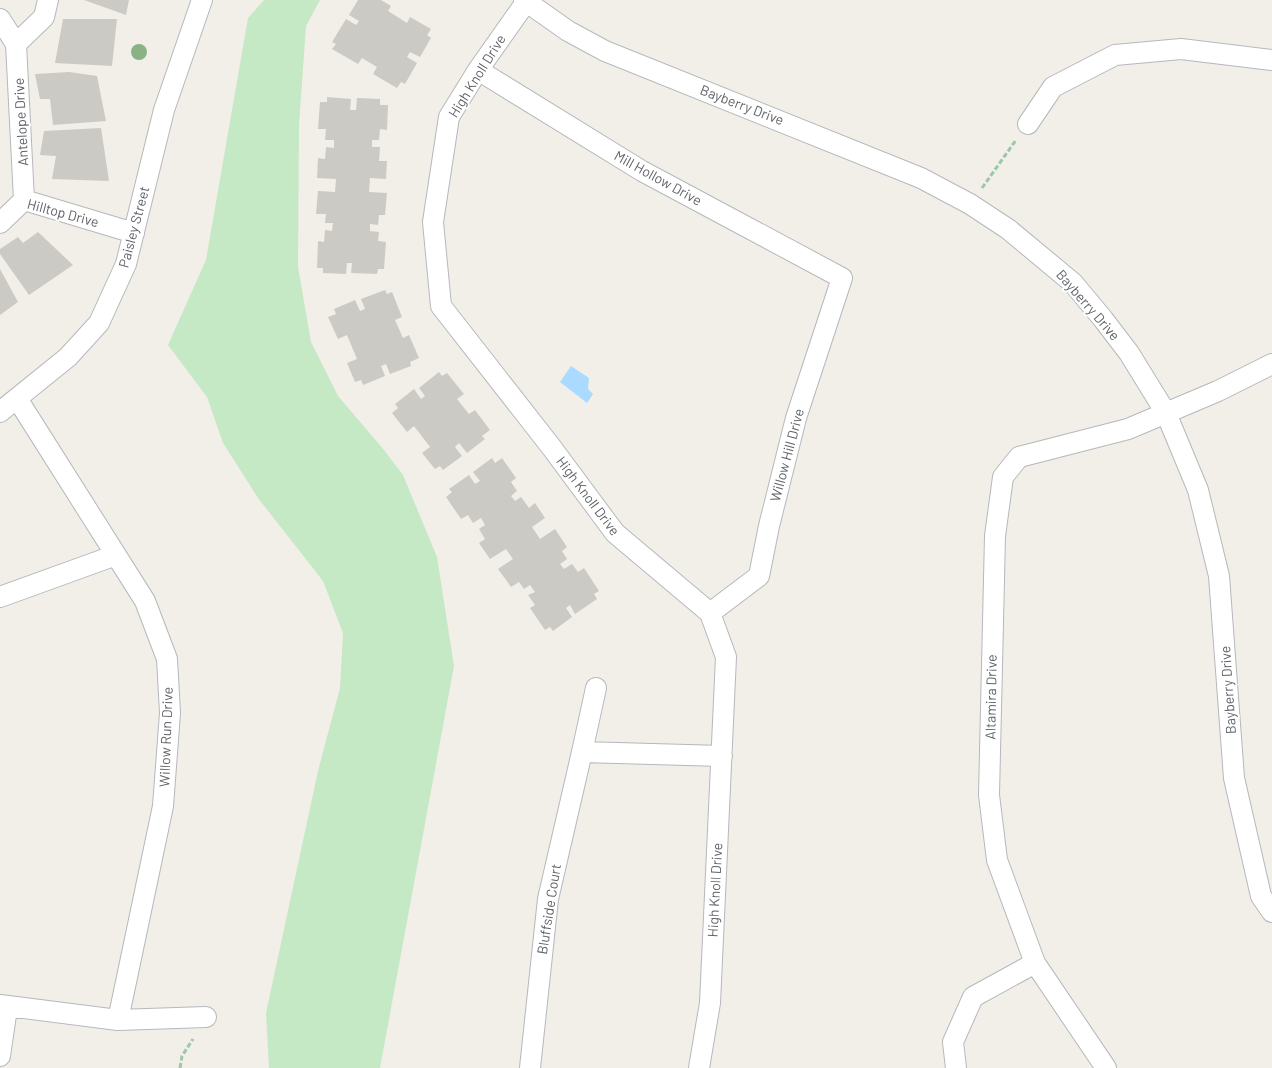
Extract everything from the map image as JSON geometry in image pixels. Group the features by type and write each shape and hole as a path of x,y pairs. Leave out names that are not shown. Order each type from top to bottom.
{"street":[{"path":"16,44 44,18 48,0"},
{"name":"Paisley Street","path":"0,412 18,400 68,357 99,323 126,264 164,110 202,0"},
{"name":"High Knoll Drive","path":"525,1 449,117 432,222 441,306 552,448 615,533 710,614 726,657 710,1003 699,1068"},
{"name":"Bayberry Drive","path":"525,1 568,31 604,51 912,174 970,204 1035,250 1073,283 1129,353 1166,413 1198,490 1219,576 1234,778 1261,896 1272,912"},
{"name":"Antelope Drive","path":"0,19 16,44 24,200"},
{"path":"1028,124 1053,87 1115,55 1181,50 1272,60"},
{"name":"Mill Hollow Drive","path":"478,70 642,171 842,278"},
{"name":"Hilltop Drive","path":"0,223 24,200 134,233"},
{"name":"Willow Hill Drive","path":"710,614 759,576 768,526 796,418 842,278"},
{"name":"Altamira Drive","path":"1106,1068 1035,963 997,860 989,795 995,536 1002,477 1019,457 1128,429 1218,391 1272,364"},
{"name":"Willow Run Drive","path":"18,400 145,601 167,659 170,713 163,806 118,1020"},
{"path":"0,597 116,555"},
{"name":"Bluffside Court","path":"530,1068 548,899 596,688"},
{"path":"582,752 722,756"},
{"path":"956,1068 953,1042 973,997 1035,963"},
{"path":"0,1056 3,1006 118,1020 206,1017"}],"path":[{"path":"970,204 1028,124"},
{"path":"180,1068 182,1056 206,1017"}],"green space":[{"path":"264,0 320,0 306,26 299,125 298,267 311,342 338,396 403,475 437,557 454,666 380,1068 269,1068 266,1013 318,771 340,688 343,633 323,581 258,498 223,443 207,397 168,345 206,260 248,18"}],"water":[{"path":"571,366 589,378 588,389 593,394 587,403 560,382"}],"building":[{"path":"84,0 129,0 126,15"},
{"path":"358,0 381,0 391,6 388,11 407,23 410,17 431,29 427,35 431,38 420,57 410,52 407,57 417,63 405,84 401,82 397,88 373,74 377,67 362,58 358,64 332,49 336,44 332,42 346,19 356,25 359,21 349,15"},
{"path":"63,19 117,19 112,66 55,63"},
{"path":"69,72 97,76 106,121 53,125 50,99 40,99 35,74"},
{"path":"327,97 351,99 350,110 356,110 357,98 380,99 380,105 388,105 387,130 380,129 379,140 372,140 372,147 380,147 379,161 387,161 386,179 370,178 369,192 387,193 385,215 379,215 378,225 370,224 370,231 379,232 378,241 386,242 384,269 378,269 377,274 351,273 352,263 347,263 346,274 323,273 323,268 317,268 318,241 324,242 325,230 332,231 333,223 325,223 326,214 316,214 318,191 335,192 336,179 317,178 318,158 325,159 326,147 334,148 334,140 325,140 326,129 318,129 320,102 327,102"},
{"path":"101,128 109,181 52,179 56,156 40,155 44,131"},
{"path":"38,232 73,265 29,295 0,254 0,249 18,237 23,243"},
{"path":"0,269 18,302 0,315"},
{"path":"385,290 387,294 392,292 402,317 395,320 403,338 409,335 419,358 410,362 411,366 390,374 386,364 381,366 385,376 363,385 361,380 355,382 347,363 357,359 347,335 338,339 328,317 336,314 334,309 355,300 360,311 365,309 361,299"},
{"path":"439,372 442,376 447,373 464,394 457,399 469,414 475,410 490,430 482,436 485,439 467,453 459,443 455,447 462,456 443,470 440,466 435,469 422,453 430,447 414,426 407,432 392,413 398,408 395,404 414,389 421,399 425,396 419,388"},
{"path":"492,458 495,463 502,458 516,478 511,482 517,491 511,496 515,501 521,497 529,508 535,503 545,518 532,527 540,539 555,529 567,547 562,551 567,559 560,564 564,569 572,564 578,572 584,568 599,591 594,594 597,599 575,614 570,605 566,608 572,617 553,631 550,627 545,630 530,608 535,605 528,595 535,592 530,585 524,589 519,582 511,587 498,569 513,559 506,549 490,559 479,543 485,539 479,529 485,525 481,518 473,523 468,515 461,519 446,497 452,492 449,489 469,475 475,484 480,481 473,472"}]}
